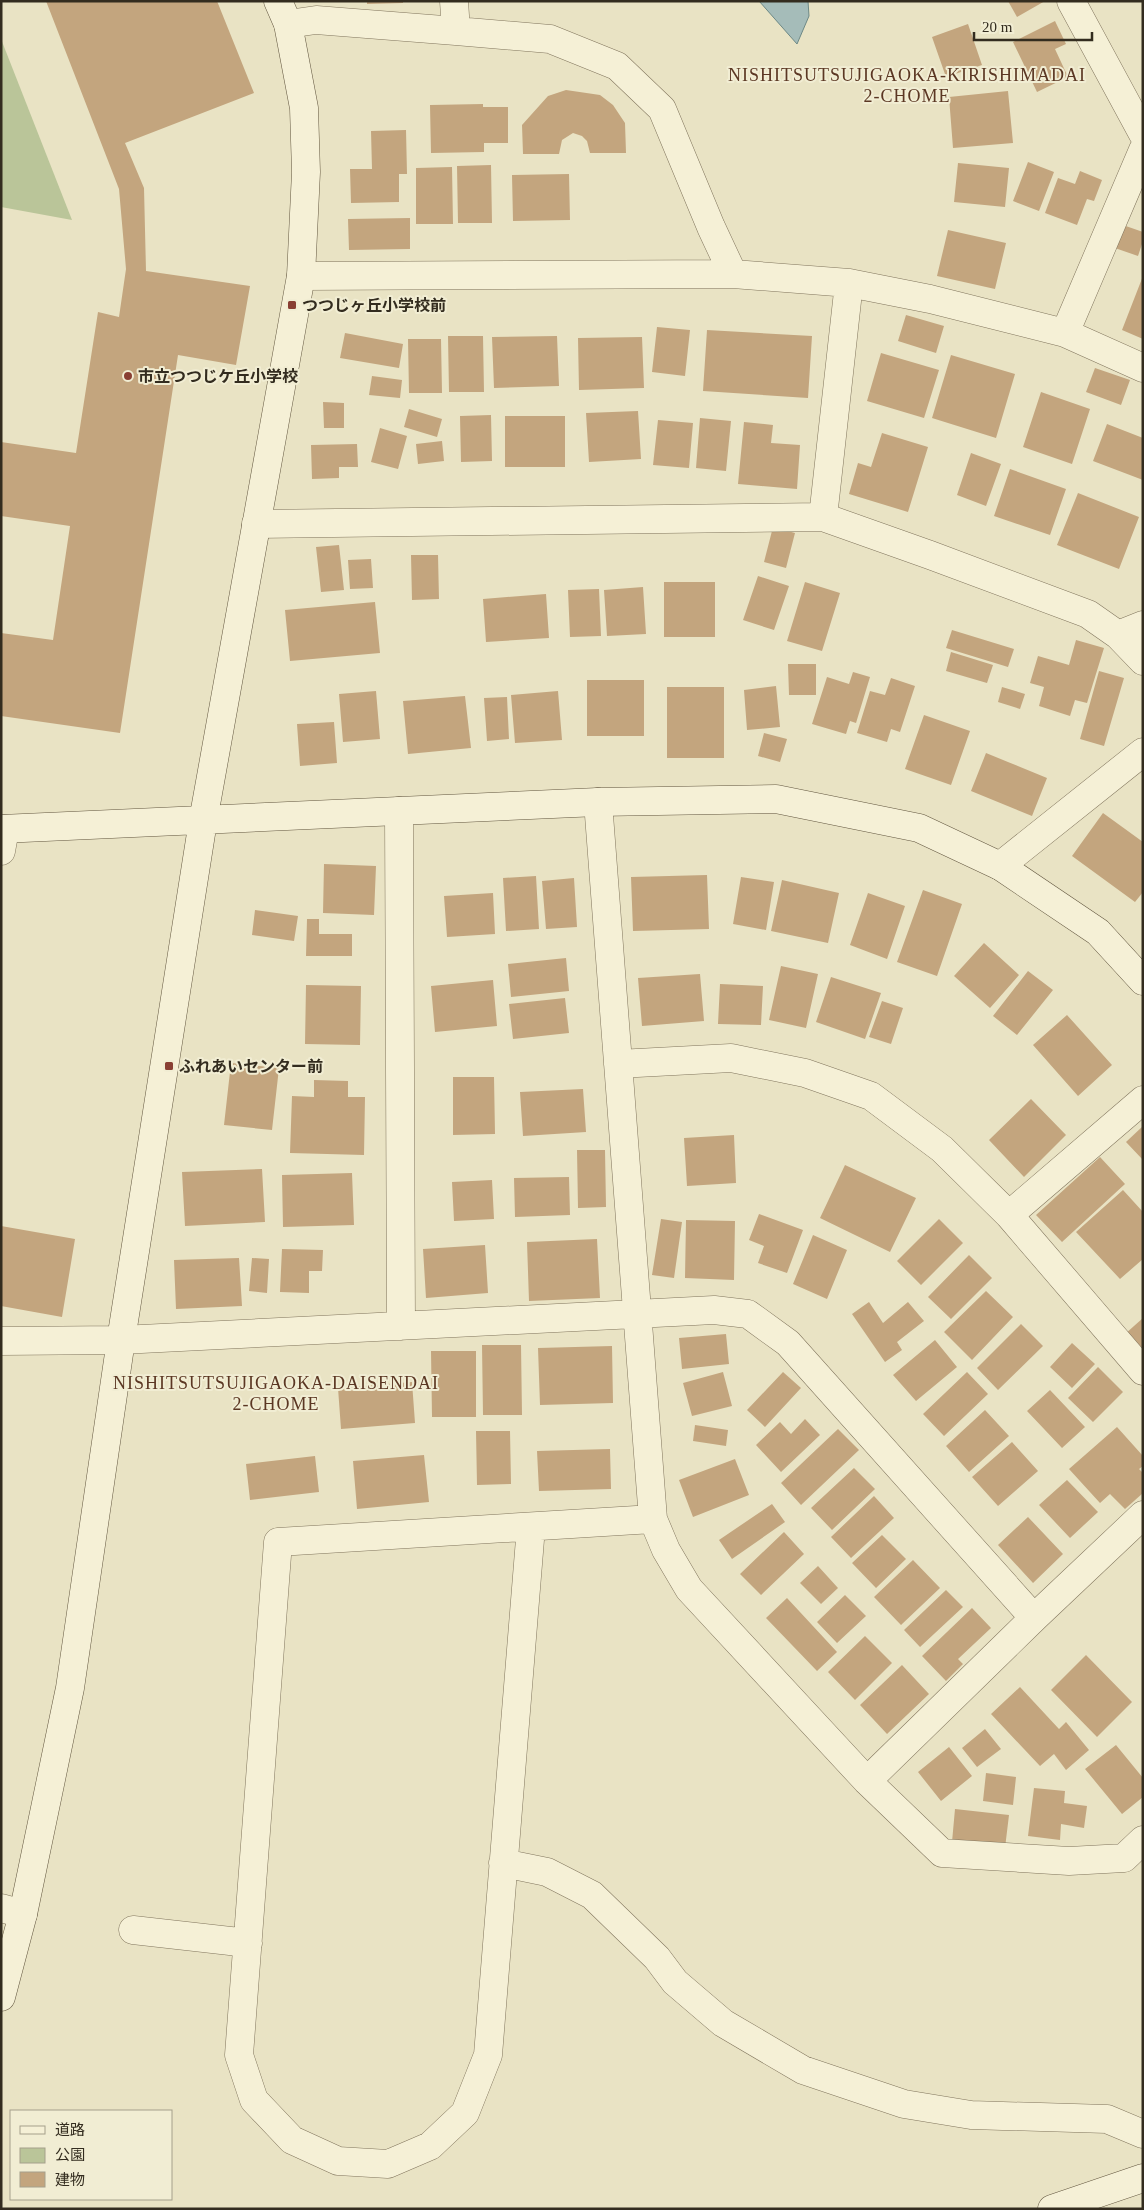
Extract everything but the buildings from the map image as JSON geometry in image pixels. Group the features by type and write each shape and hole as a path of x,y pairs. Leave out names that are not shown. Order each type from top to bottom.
{"street":[{"path":"454,1 456,31"},
{"path":"1071,1 1143,134"},
{"path":"1,1997 12,1911 70,1688 121,1340 203,821 301,276 306,172 304,108 283,13 316,20 550,39 616,66 662,108 711,228 733,274"},
{"path":"1065,333 1143,150"},
{"path":"301,276 733,274 849,283 930,299 1065,333 1143,368"},
{"path":"823,517 849,283"},
{"path":"256,524 823,517 930,554 1088,614 1118,635 1143,661"},
{"path":"1118,635 1143,625"},
{"path":"1000,866 1143,752"},
{"path":"3,836 203,821 399,811 598,802 776,800 919,828 1000,866 1098,932 1143,981"},
{"path":"598,802 653,1519 666,1550 689,1590 867,1781 942,1853 1069,1861 1124,1858 1143,1840"},
{"path":"399,811 401,1326"},
{"path":"618,1064 731,1058 805,1073 871,1096 942,1149 1009,1215 1143,1371"},
{"path":"1009,1215 1143,1100"},
{"path":"1,1341 121,1340 714,1310 748,1314 788,1343 1034,1618"},
{"path":"867,1781 1143,1514"},
{"path":"531,1527 488,2055 465,2113 430,2146 388,2164 338,2161 292,2140 254,2100 239,2054 278,1542 653,1519"},
{"path":"503,1863 546,1872 592,1895 657,1958 675,1982 723,2023 803,2070 904,2104 971,2115 1107,2119 1143,2134"},
{"path":"134,1930 248,1943"},
{"path":"1052,2209 1143,2178"}],"green space":[{"path":"1,39 72,220 1,207"}],"water":[{"path":"759,1 808,1 809,16 797,44"}],"place":[{"name":"つつじヶ丘小学校前","path":"292,305"},
{"name":"市立つつじケ丘小学校","path":"128,376"},
{"name":"ふれあいセンター前","path":"169,1066"}],"district":[{"name":"NISHITSUTSUJIGAOKA-KIRISHIMADAI 2-CHOME","path":"907,85"},
{"name":"NISHITSUTSUJIGAOKA-DAISENDAI 2-CHOME","path":"276,1394"}]}
